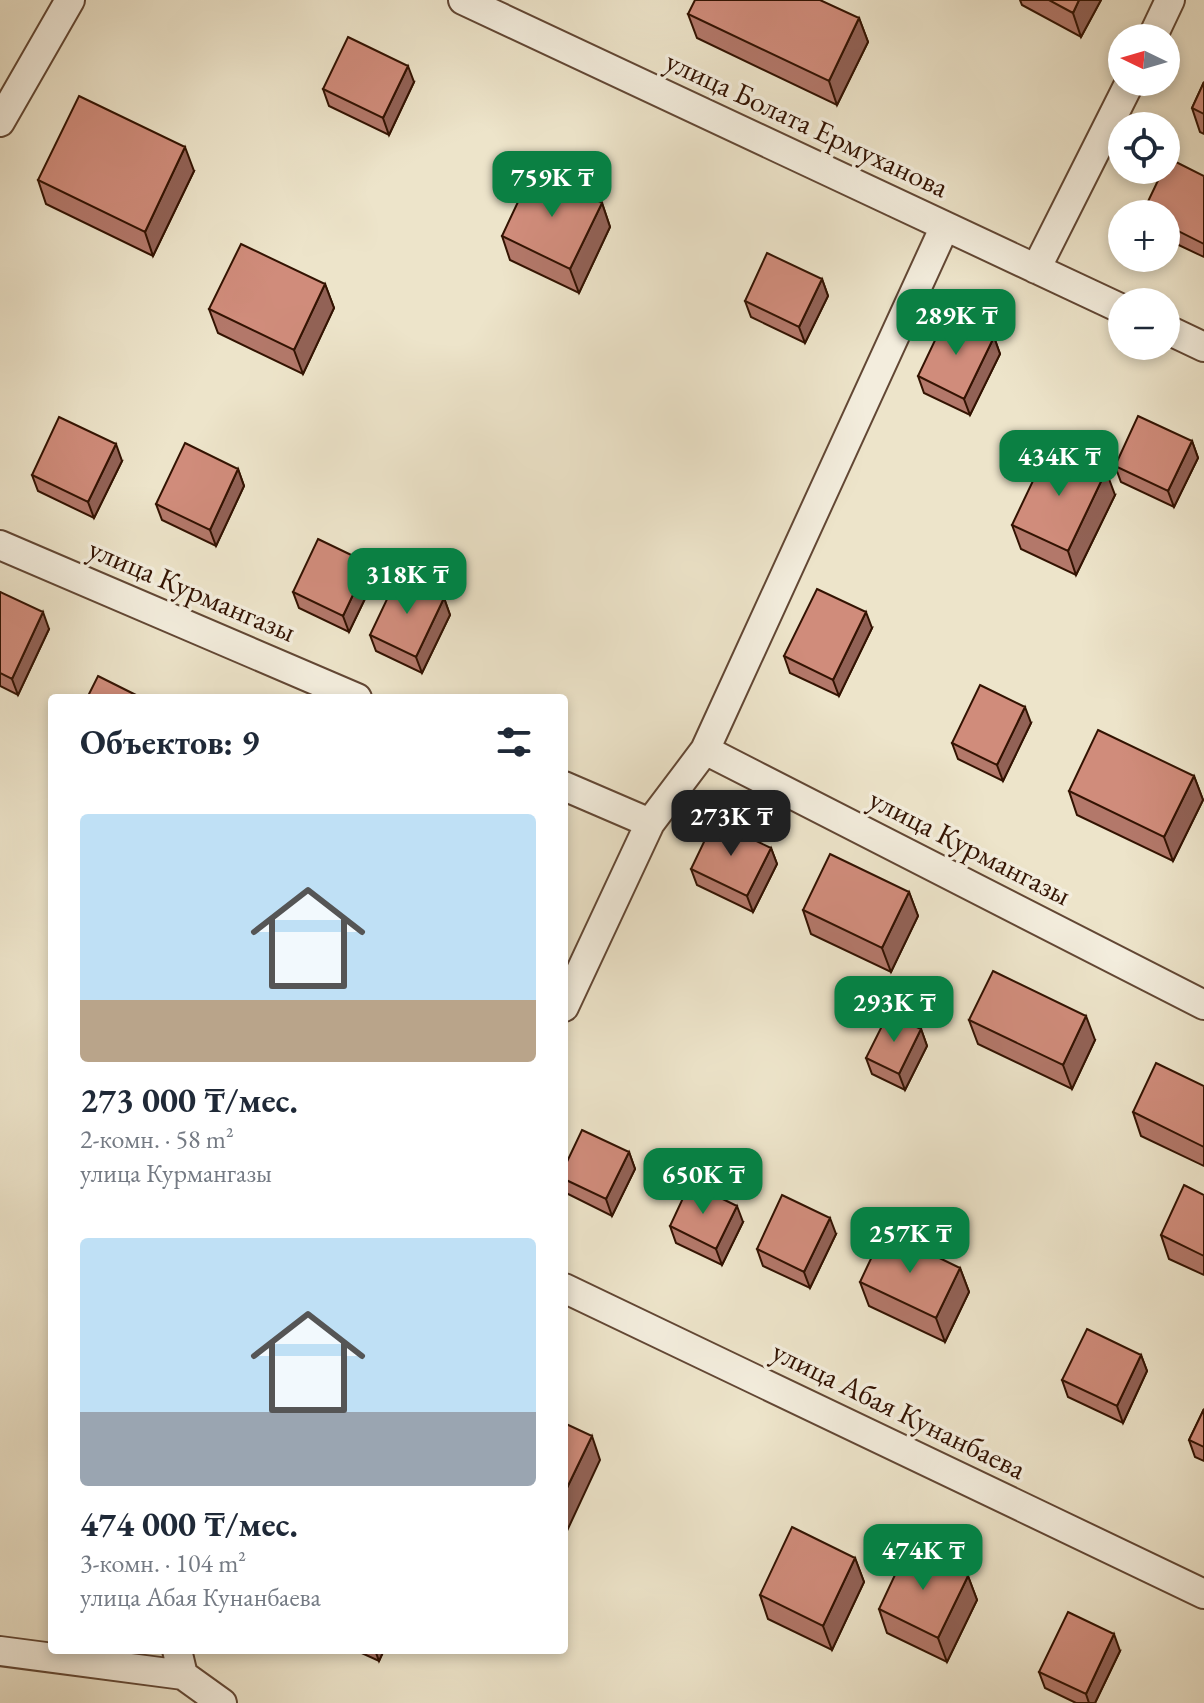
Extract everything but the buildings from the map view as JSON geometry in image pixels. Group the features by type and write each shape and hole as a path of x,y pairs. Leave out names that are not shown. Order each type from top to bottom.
{"street":[{"path":"0,122 70,0"},
{"path":"1159,24 1170,0"},
{"name":"улица Болата Ермуханова","path":"478,3 1108,302"},
{"path":"1036,269 1123,96"},
{"path":"568,998 650,823 705,750 945,226"},
{"path":"1180,336 1204,347"},
{"name":"улица Курмангазы","path":"0,545 348,694"},
{"name":"улица Курмангазы","path":"705,750 1204,1005"},
{"path":"568,788 650,823"},
{"name":"улица Абая Кунанбаева","path":"568,1290 1204,1594"},
{"path":"0,1651 180,1663 222,1703"}]}
